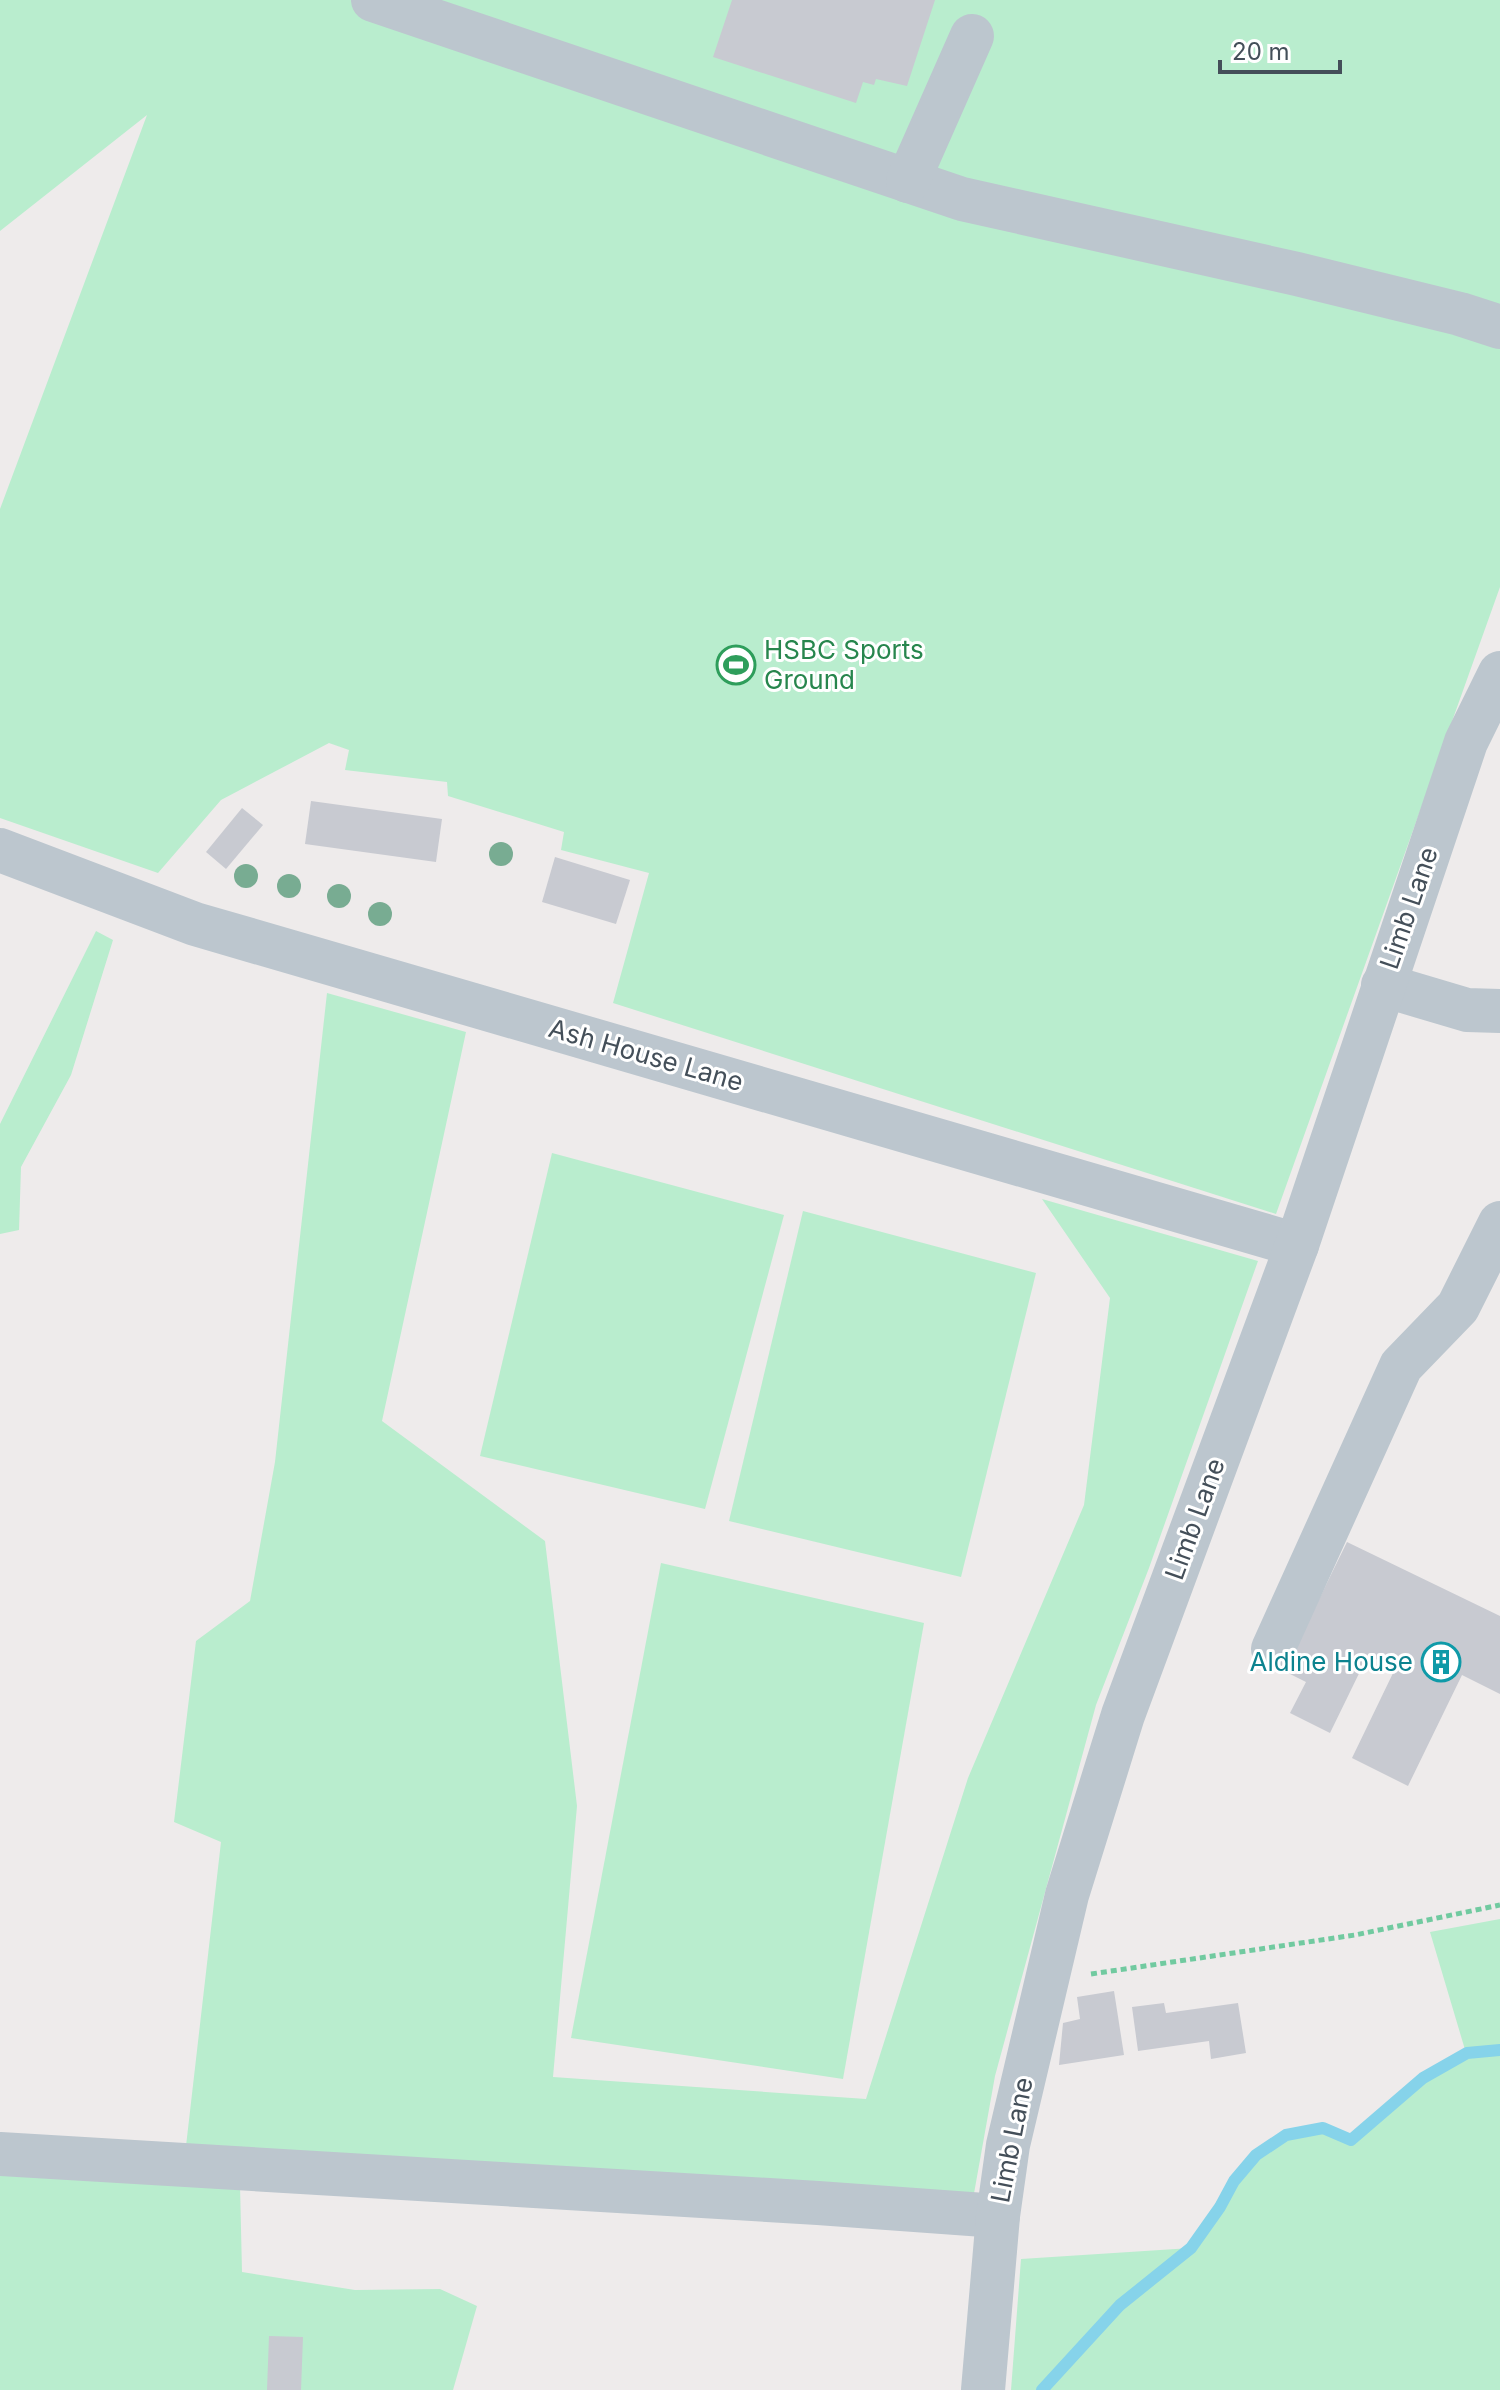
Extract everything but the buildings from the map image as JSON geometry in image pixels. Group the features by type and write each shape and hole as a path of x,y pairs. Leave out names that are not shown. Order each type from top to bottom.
{"street":[{"path":"373,0 962,199 1297,274 1460,314 1500,327"},
{"path":"908,181 972,36"},
{"name":"Limb Lane","path":"983,2390 998,2216 1008,2145 1067,1895 1123,1715 1297,1245 1466,742 1500,673"},
{"name":"Ash House Lane","path":"0,850 195,924 1297,1245"},
{"path":"1383,985 1467,1010 1500,1011 1500,1018"},
{"path":"1273,1649 1401,1366 1458,1307 1500,1223"},
{"path":"0,2154 998,2216"}],"path":[{"path":"1045,1981 1355,1935 1500,1905"}],"green space":[{"name":"HSBC Sports Ground","path":"0,0 1500,0 1500,587 1276,1214 613,1003 649,873 561,850 564,832 448,796 447,782 345,770 349,750 329,743 221,800 158,873 0,818 0,509 147,115 0,231"},
{"path":"96,931 113,940 71,1075 21,1167 19,1230 0,1234 0,1124"},
{"path":"327,993 466,1032 382,1421 545,1541 577,1806 553,2077 866,2099 968,1778 1084,1505 1110,1298 1042,1199 1258,1261 1149,1568 1096,1705 995,2076 973,2199 186,2146 221,1842 174,1822 196,1641 250,1601 275,1462"},
{"path":"552,1153 784,1215 705,1509 480,1456"},
{"path":"803,1211 1036,1273 961,1577 729,1521"},
{"path":"661,1563 924,1623 843,2079 571,2038"},
{"path":"1500,1919 1500,2390 1011,2390 1021,2259 1191,2248 1220,2208 1234,2181 1256,2155 1286,2135 1323,2128 1351,2140 1423,2078 1466,2053 1430,1932"},
{"path":"0,2169 240,2185 242,2272 355,2290 440,2289 477,2306 453,2390 0,2390"}],"waterway":[{"path":"1042,2390 1120,2305 1191,2248 1234,2181 1256,2155 1286,2135 1323,2128 1351,2140 1423,2078 1467,2053 1500,2050"}],"place":[{"name":"HSBC Sports Ground","path":"736,665"},
{"name":"Aldine House","path":"1441,1662"}]}
